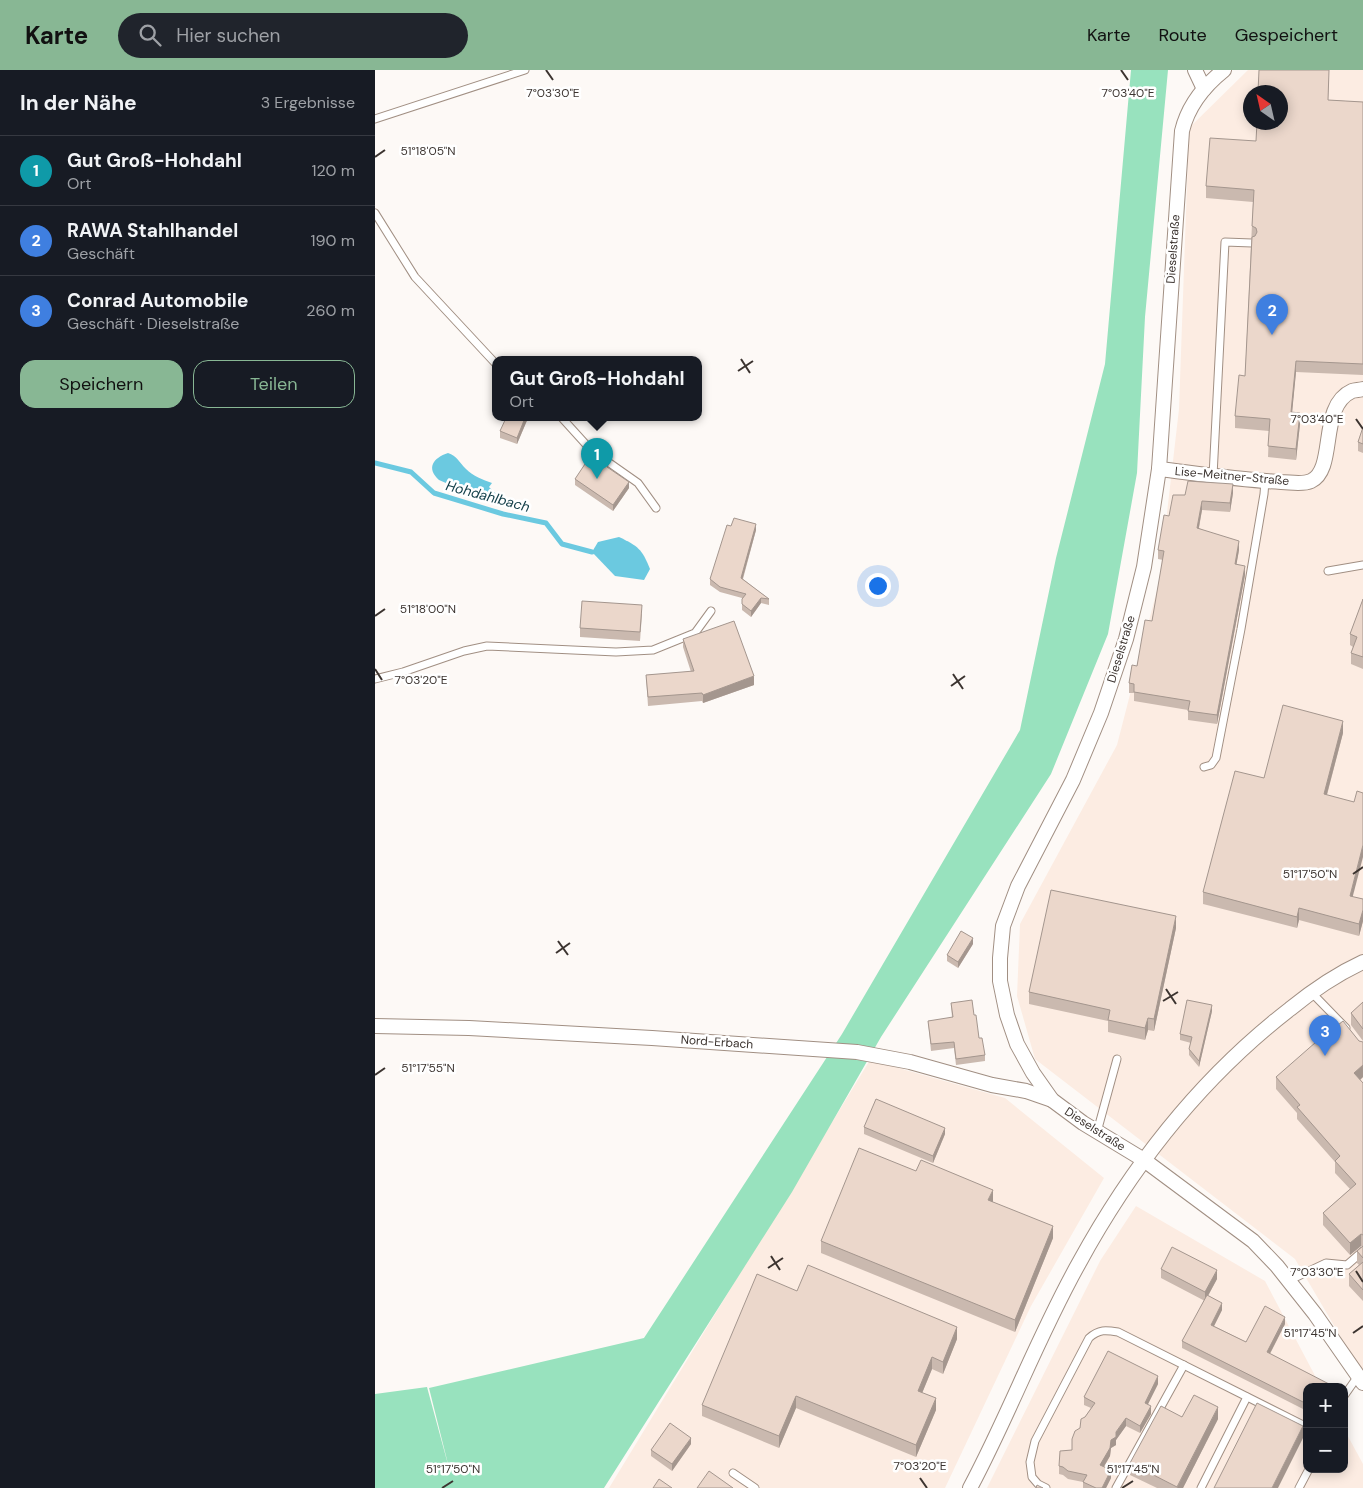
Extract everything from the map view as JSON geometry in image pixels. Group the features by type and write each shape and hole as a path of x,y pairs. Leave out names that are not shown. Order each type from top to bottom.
{"street":[{"path":"1195,70 1204,89"},
{"name":"Dieselstraße","path":"1224,70 1204,89 1189,112 1184,121 1181,139 1159,470 1144,567 1126,638 1101,713 1073,780 1018,886 1003,926 1000,981 1007,1015 1017,1044 1033,1073 1052,1100 1083,1123 1144,1160 1253,1241 1315,1314 1361,1379"},
{"name":"Lise-Meitner-Straße","path":"1159,470 1265,481 1311,481 1318,475 1326,453 1330,420 1339,402 1351,391 1363,389"},
{"path":"970,1488 1078,1264 1113,1205 1144,1160 1184,1109 1222,1067 1311,992 1363,962"},
{"name":"Nord-Erbach","path":"375,1026 469,1028 857,1052 910,1062 992,1085 1026,1091 1052,1100"}],"lane":[{"path":"375,119 525,70"},
{"path":"375,213 415,277 492,360"},
{"path":"1213,476 1225,242 1252,243"},
{"path":"566,421 591,450 638,484 656,508"},
{"path":"1204,767 1211,765 1216,758 1241,629 1265,481"},
{"path":"1328,571 1363,565"},
{"path":"375,680 464,651 487,646 616,652 653,650 695,633 711,611"},
{"path":"1311,992 1353,1036"},
{"path":"1097,1132 1117,1059"},
{"path":"1288,1281 1326,1264 1347,1265 1363,1251"},
{"path":"1046,1488 1038,1484 1032,1477 1030,1462 1035,1441 1089,1338 1098,1331 1118,1332 1303,1425"},
{"path":"1116,1488 1184,1365"},
{"path":"1348,1392 1361,1379"},
{"path":"1201,1488 1247,1397"},
{"path":"733,1473 755,1488"},
{"path":"1299,1488 1307,1473"}],"shaded area":[{"path":"1248,70 1363,70 1363,1375 1295,1259 1035,1059 1017,996 1020,924 1117,745 1159,582 1179,409 1189,128"},
{"path":"870,1060 1005,1098 1104,1178 1031,1306 945,1488 609,1488"},
{"path":"1136,1206 1265,1281 1319,1383 1303,1383 1303,1473 1348,1473 1348,1436 1363,1464 1363,1488 987,1488 1100,1261"}],"green space":[{"path":"1131,70 1168,70 1145,317 1137,473 1108,634 1051,774 881,1037 792,1192 604,1488 375,1488 375,1394 427,1387 450,1472 429,1388 644,1338 842,1034 1020,730 1056,558 1105,364"}],"water":[{"path":"448,453 456,458 472,474 492,483 489,487 498,496 503,496 504,500 499,506 439,480 435,476 432,468 433,464 438,458"},
{"path":"619,537 631,543 642,552 650,569 644,580 615,576 592,552 598,542"}],"building":[{"path":"1259,70 1329,70 1328,100 1363,102 1363,364 1296,361 1291,412 1300,413 1296,449 1268,446 1270,419 1235,416 1239,375 1245,376 1252,237 1257,232 1256,228 1252,226 1254,190 1206,186 1210,138 1256,141 1257,130 1288,130 1288,85 1258,85"},
{"path":"505,421 524,421 517,438 500,431"},
{"path":"1363,427 1363,444 1358,442"},
{"path":"593,452 609,463 607,467 629,482 613,505 575,479"},
{"path":"1188,481 1233,484 1230,503 1202,501 1197,528 1239,541 1235,564 1245,566 1217,715 1188,711 1190,701 1134,692 1134,684 1129,683 1132,665 1137,666 1145,620 1152,621 1164,551 1158,550 1164,515 1169,516 1173,495 1185,495"},
{"path":"734,518 756,524 741,578 769,599 761,598 751,611 742,604 742,599 746,594 720,587 710,579 727,525 731,526"},
{"path":"1363,599 1363,657 1351,653 1357,637 1350,634"},
{"path":"582,601 642,605 640,632 580,628"},
{"path":"734,621 754,676 703,695 702,693 648,697 646,675 694,671 683,639"},
{"path":"1283,705 1343,721 1324,794 1354,802 1357,791 1363,793 1363,845 1350,896 1363,899 1363,910 1359,924 1299,908 1297,917 1203,892 1235,771 1264,778"},
{"path":"1051,890 1176,916 1154,1019 1148,1018 1145,1028 1108,1020 1110,1010 1029,992"},
{"path":"961,931 973,938 958,962 947,955"},
{"path":"972,1000 979,1038 982,1038 985,1055 956,1059 954,1042 931,1044 928,1021 953,1017 951,1003"},
{"path":"1187,1000 1212,1005 1199,1061 1189,1049 1192,1037 1180,1034"},
{"path":"1363,1002 1363,1029 1351,1013"},
{"path":"1343,1021 1359,1041 1363,1042 1363,1065 1354,1073 1363,1083 1363,1235 1361,1234 1350,1243 1323,1213 1356,1184 1335,1161 1340,1156 1297,1107 1300,1105 1276,1077 1332,1028"},
{"path":"876,1099 945,1128 933,1156 864,1127"},
{"path":"859,1148 916,1171 921,1160 993,1190 988,1200 1053,1226 1015,1320 821,1241"},
{"path":"1363,1246 1363,1258 1357,1251"},
{"path":"1172,1247 1217,1270 1205,1292 1161,1269"},
{"path":"1363,1262 1363,1290 1349,1274"},
{"path":"808,1265 957,1327 943,1362 932,1357 918,1391 936,1398 916,1445 796,1396 779,1436 702,1405 757,1274 797,1291"},
{"path":"1207,1295 1222,1303 1211,1325 1246,1342 1265,1306 1285,1317 1267,1352 1327,1383 1303,1383 1303,1402 1182,1341"},
{"path":"1108,1351 1158,1376 1145,1403 1151,1406 1140,1426 1126,1418 1116,1432 1116,1437 1111,1440 1110,1448 1100,1465 1111,1470 1102,1488 1096,1488 1083,1482 1087,1475 1068,1471 1059,1466 1060,1451 1072,1450 1072,1439 1075,1431 1080,1428 1081,1419 1085,1417 1095,1403 1084,1397"},
{"path":"1194,1395 1218,1407 1177,1487 1130,1463 1161,1406 1182,1417"},
{"path":"1257,1403 1303,1426 1272,1488 1214,1488"},
{"path":"670,1423 691,1438 672,1464 651,1450"},
{"path":"709,1471 733,1488 697,1488"},
{"path":"659,1479 672,1488 653,1488"}],"waterway":[{"name":"Hohdahlbach","path":"375,463 411,472 434,493 503,514 546,523 562,544 592,552"}],"place":[{"name":"RAWA Stahlhandel","path":"1272,335"},
{"name":"Gut Groß-Hohdahl","path":"597,479"},
{"name":"Conrad Automobile","path":"1325,1056"}]}
